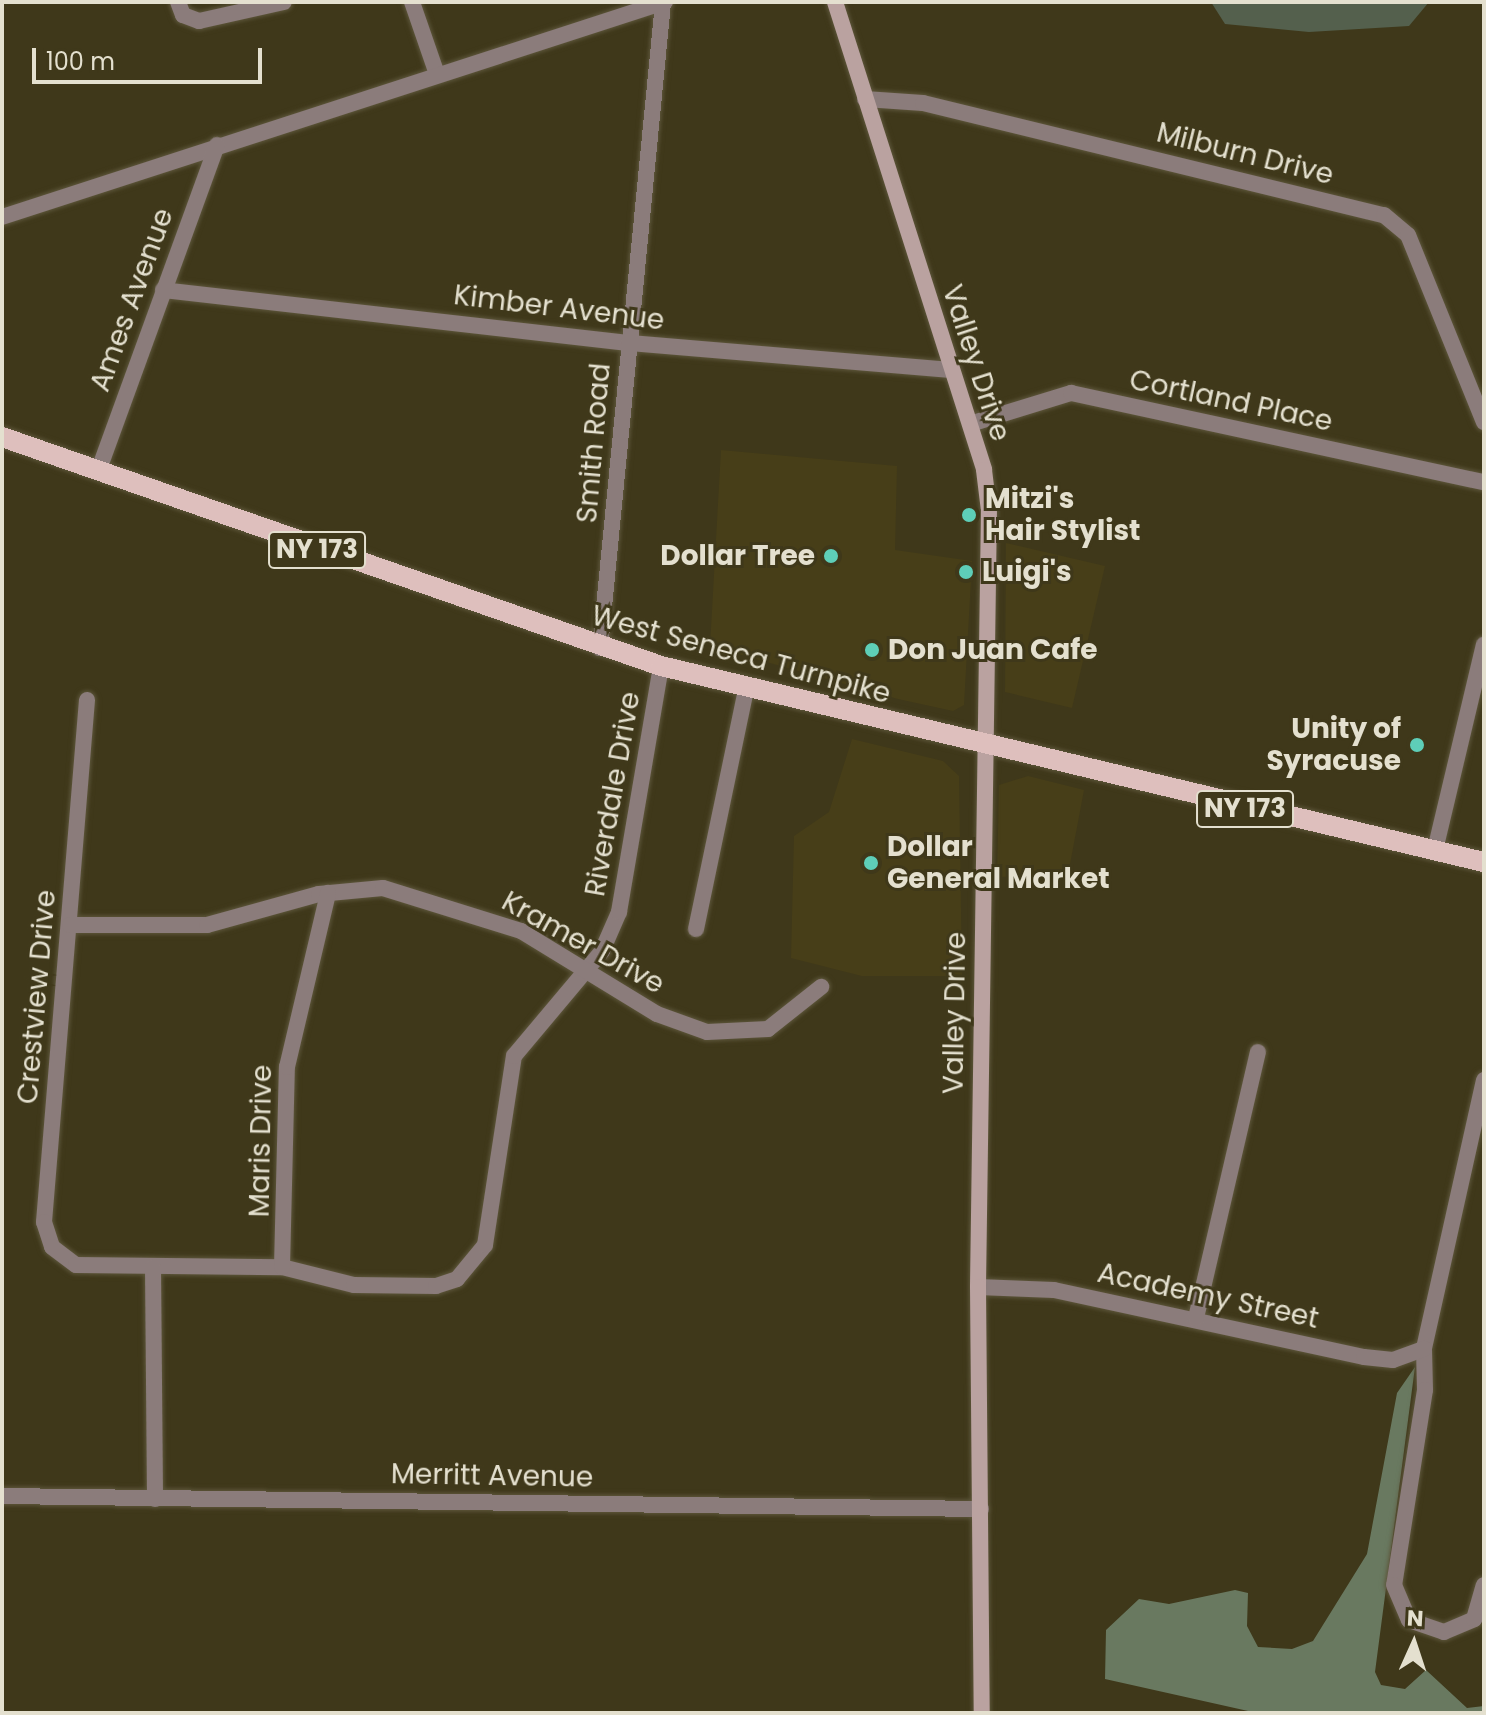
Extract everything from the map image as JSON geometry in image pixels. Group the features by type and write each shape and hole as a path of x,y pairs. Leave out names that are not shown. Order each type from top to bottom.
{"main road":[{"name":"Valley Drive","path":"835,2 949,370 970,424 989,508 978,1287 982,1713"},
{"name":"West Seneca Turnpike","path":"2,437 600,648 661,666 746,690 985,748 1484,862"}],"street":[{"path":"178,2 183,15 199,21 284,2"},
{"path":"412,2 437,74"},
{"path":"2,217 664,2"},
{"name":"Smith Road","path":"600,648 664,2"},
{"name":"Milburn Drive","path":"865,99 923,103 1384,215 1408,235 1484,422"},
{"name":"Ames Avenue","path":"98,472 217,145"},
{"name":"Kimber Avenue","path":"163,290 629,343 949,370"},
{"name":"Cortland Place","path":"970,424 1071,393 1484,482"},
{"path":"1435,850 1484,645"},
{"name":"Riverdale Drive","path":"282,1267 354,1285 436,1286 469,1269 485,1245 514,1056 586,971 607,938 632,867 661,666"},
{"path":"696,929 746,690"},
{"name":"Crestview Drive","path":"87,700 44,1222 65,1261 153,1267"},
{"name":"Kramer Drive","path":"70,925 207,925 328,893 419,894 521,931 657,1014 707,1032 768,1029 821,987"},
{"name":"Maris Drive","path":"282,1267 287,1067 328,893"},
{"path":"1196,1318 1258,1052"},
{"path":"1484,1080 1424,1349 1396,1602 1409,1620 1444,1632 1474,1619 1484,1585"},
{"path":"155,1499 153,1267 282,1267"},
{"name":"Academy Street","path":"978,1287 1054,1290 1196,1318 1364,1357 1393,1360 1424,1349"},
{"name":"Merritt Avenue","path":"2,1496 981,1509"}],"shaded area":[{"path":"721,450 897,466 895,550 972,561 964,705 953,711 898,699 710,646"},
{"path":"1006,543 1105,566 1072,708 1005,692"},
{"path":"852,739 943,761 959,776 962,976 862,976 791,958 794,836 829,812"},
{"path":"1028,776 1084,790 1068,875 997,877 999,785"}],"green space":[{"path":"1211,2 1429,2 1409,26 1309,32 1225,24"},
{"path":"1415,1367 1375,1672 1381,1685 1405,1689 1426,1670 1467,1708 1484,1706 1484,1713 1257,1713 1105,1679 1106,1630 1139,1599 1169,1604 1235,1590 1248,1593 1247,1626 1258,1647 1292,1649 1313,1641 1367,1554 1397,1393"}],"place":[{"name":"Mitzi's Hair Stylist","path":"969,515"},
{"name":"Dollar Tree","path":"831,556"},
{"name":"Luigi's","path":"966,572"},
{"name":"Don Juan Cafe","path":"872,650"},
{"name":"Unity of Syracuse","path":"1417,745"},
{"name":"Dollar General Market","path":"871,863"}]}
